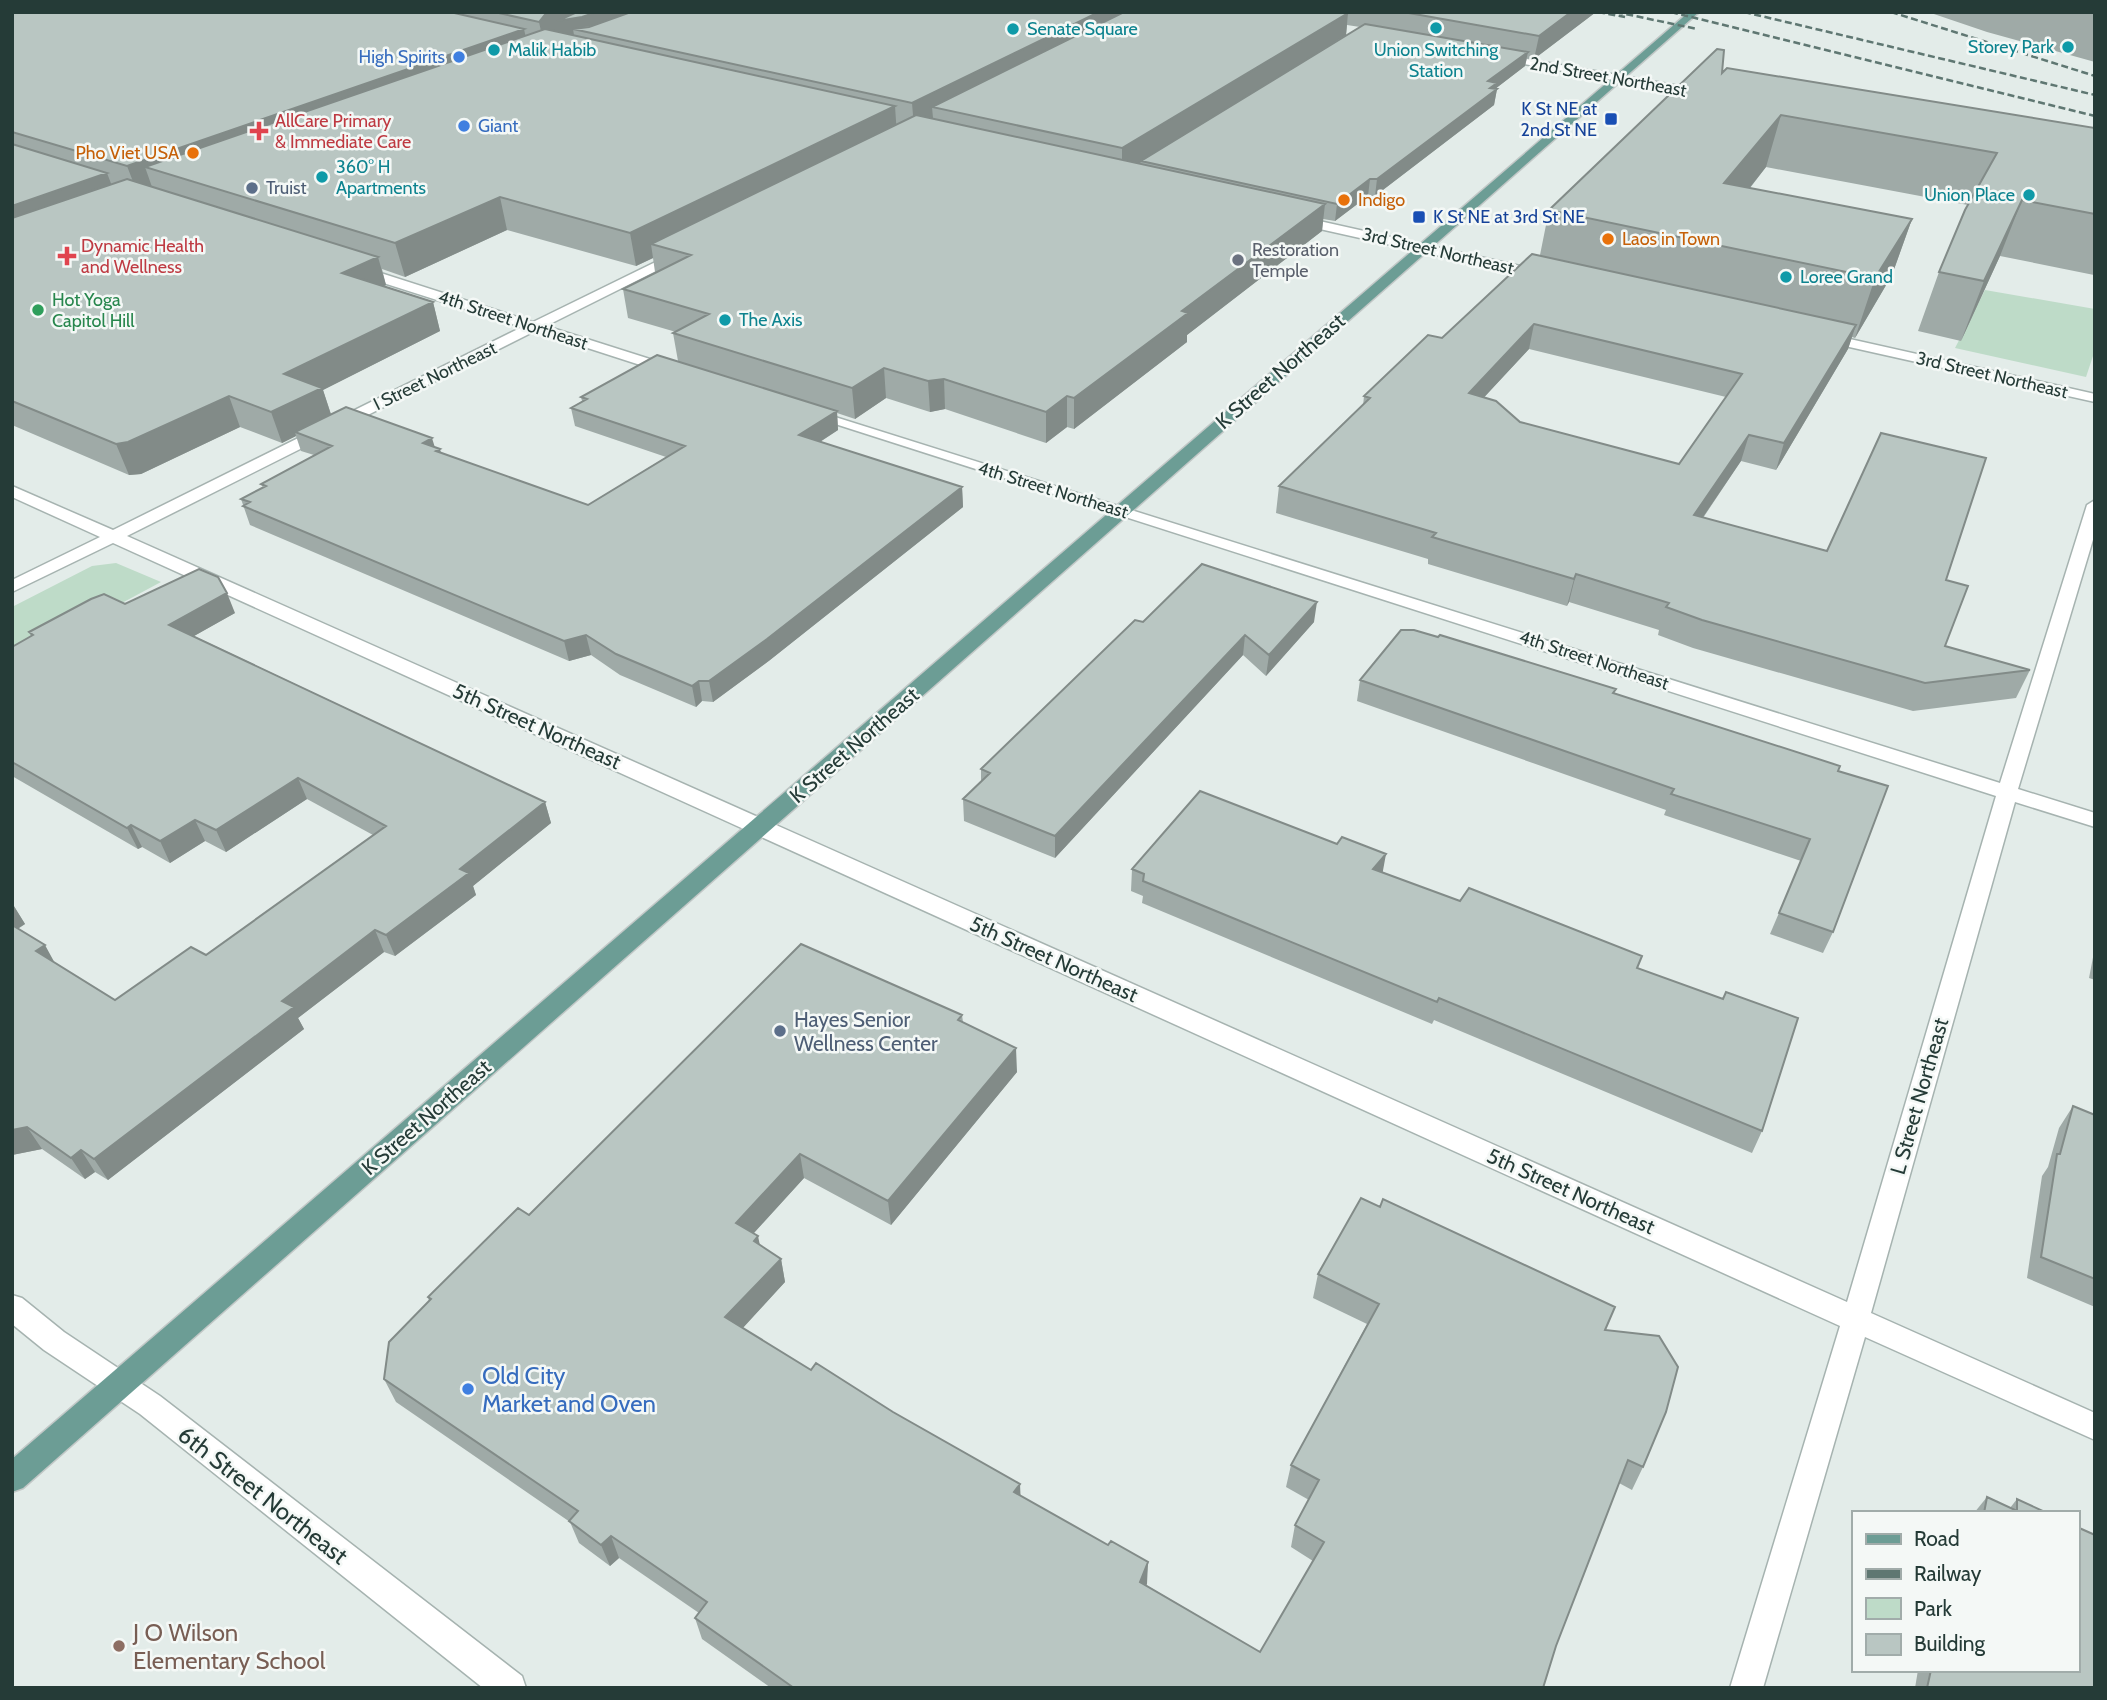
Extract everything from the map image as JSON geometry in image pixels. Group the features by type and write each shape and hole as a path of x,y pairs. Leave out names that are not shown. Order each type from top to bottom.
{"main road":[{"name":"K Street Northeast","path":"12,1478 1120,510 1695,12"}],"street":[{"name":"2nd Street Northeast","path":"1486,54 1709,94"},
{"name":"3rd Street Northeast","path":"1289,218 1555,277"},
{"name":"I Street Northeast","path":"12,587 691,248"},
{"name":"4th Street Northeast","path":"347,267 687,375"},
{"name":"3rd Street Northeast","path":"1806,334 2095,398"},
{"name":"4th Street Northeast","path":"803,411 2095,820"},
{"name":"5th Street Northeast","path":"12,491 2095,1427"},
{"name":"L Street Northeast","path":"1746,1688 1856,1319 2007,792 2085,572 2095,505"},
{"name":"6th Street Northeast","path":"12,1307 54,1340 120,1383 510,1688"}],"green space":[{"path":"1985,290 2095,309 2095,350 2086,377 1955,348"},
{"path":"116,563 161,582 12,662 12,607 92,566"}],"building":[{"path":"12,12 450,12 524,29 127,166 12,132"},
{"path":"494,12 547,12 539,22"},
{"path":"577,12 597,12 557,21"},
{"path":"631,12 1099,12 912,103 573,29 589,27"},
{"path":"1124,12 1348,13 1122,148 932,107"},
{"path":"1403,12 1571,12 1539,36"},
{"path":"1365,24 1528,52 1488,81 1497,83 1490,88 1497,89 1377,179 1370,179 1337,204 1141,161"},
{"path":"545,29 895,106 630,233 500,197 395,243 145,167"},
{"path":"1717,49 1724,50 1722,73 1727,68 2095,128 2095,214 2022,200 1984,281 1939,272 1965,210 1997,153 1781,115 1724,183 1912,219 1875,278 1549,210"},
{"path":"916,115 1325,204 1182,311 1188,313 1074,398 1067,396 1046,412 944,379 928,381 884,368 852,388 673,333 709,314 623,289 691,255 651,244"},
{"path":"12,144 107,173 12,206"},
{"path":"127,179 378,257 342,273 433,302 284,374 322,388 271,412 229,396 128,442 116,444 12,401 12,218"},
{"path":"1532,254 1856,325 1784,443 1749,435 1694,515 1827,551 1881,433 1986,458 1946,580 1968,586 1945,646 2030,670 1925,683 1702,620 1666,607 1669,603 1576,574 1574,579 1432,537 1436,533 1279,486 1370,398 1364,396 1428,335 1442,338","holes":["1534,324 1742,374 1679,464 1520,422 1496,401 1469,393"]},
{"path":"657,355 837,411 799,435 962,487 767,639 709,681 699,681 692,686 616,654 586,635 564,641 243,506 250,502 241,499 266,486 261,484 332,446 295,432 346,407 432,438 423,443 440,449 436,451 588,505 685,446 571,408 587,399 581,397"},
{"path":"1202,564 1317,602 1269,655 1245,635 1055,836 963,799 990,773 981,769 1135,620 1143,622"},
{"path":"199,569 218,577 227,593 169,625 545,802 460,869 469,873 386,935 375,930 282,1001 294,1007 94,1159 81,1150 71,1158 27,1127 12,1130 12,925 45,945 36,951 115,1000 191,947 206,955 386,826 298,778 216,830 195,820 160,841 131,825 127,828 12,762 12,647 33,635 29,632 91,599 104,594 125,604"},
{"path":"1401,630 1414,630 1438,637 1440,635 1616,689 1613,693 1840,766 1838,771 1888,786 1833,932 1779,913 1810,839 1671,794 1674,789 1360,680"},
{"path":"1200,791 1337,844 1342,837 1386,854 1373,869 1460,901 1469,888 1642,956 1637,968 1723,999 1726,992 1798,1018 1762,1131 1439,998 1437,1002 1143,881 1144,874 1132,869"},
{"path":"801,944 962,1015 958,1020 1016,1048 888,1201 800,1154 736,1223 758,1236 754,1241 781,1259 725,1317 811,1370 816,1363 893,1412 1020,1484 1014,1492 1108,1545 1111,1541 1148,1562 1140,1582 1260,1652 1324,1542 1295,1525 1319,1480 1291,1465 1379,1304 1318,1274 1361,1198 1380,1207 1383,1199 1615,1307 1605,1330 1659,1336 1678,1367 1666,1412 1643,1467 1628,1460 1556,1646 1543,1688 794,1688 695,1618 707,1602 611,1536 601,1545 569,1521 578,1511 384,1379 389,1342 431,1299 428,1297 518,1208 529,1215"},
{"path":"2073,1106 2095,1115 2095,1279 2041,1257 2057,1154 2060,1154"},
{"path":"1987,1497 2017,1511 1984,1511"},
{"path":"2017,1499 2043,1511 2017,1511"},
{"path":"2079,1528 2095,1535 2095,1688 1927,1688 1931,1672 2079,1672"}],"railway":[{"path":"1598,12 1625,17"},
{"path":"1616,12 1697,29"},
{"path":"1671,12 2095,116"},
{"path":"1744,12 2095,95"},
{"path":"1891,12 2095,76"}],"place":[{"name":"Union Switching Station","path":"1436,28"},
{"name":"Senate Square","path":"1013,29"},
{"name":"Storey Park","path":"2068,47"},
{"name":"Malik Habib","path":"494,50"},
{"name":"High Spirits","path":"459,57"},
{"name":"K St NE at 2nd St NE","path":"1611,119"},
{"name":"Giant","path":"464,126"},
{"name":"AllCare Primary & Immediate Care","path":"259,131"},
{"name":"Pho Viet USA","path":"193,153"},
{"name":"360° H Apartments","path":"322,177"},
{"name":"Truist","path":"252,188"},
{"name":"Union Place","path":"2029,195"},
{"name":"Indigo","path":"1344,200"},
{"name":"K St NE at 3rd St NE","path":"1419,217"},
{"name":"Laos in Town","path":"1608,239"},
{"name":"Dynamic Health and Wellness","path":"67,256"},
{"name":"Restoration Temple","path":"1238,260"},
{"name":"Loree Grand","path":"1786,277"},
{"name":"Hot Yoga Capitol Hill","path":"38,310"},
{"name":"The Axis","path":"725,320"},
{"name":"Hayes Senior Wellness Center","path":"780,1031"},
{"name":"Old City Market and Oven","path":"468,1389"},
{"name":"J O Wilson Elementary School","path":"119,1646"}]}
